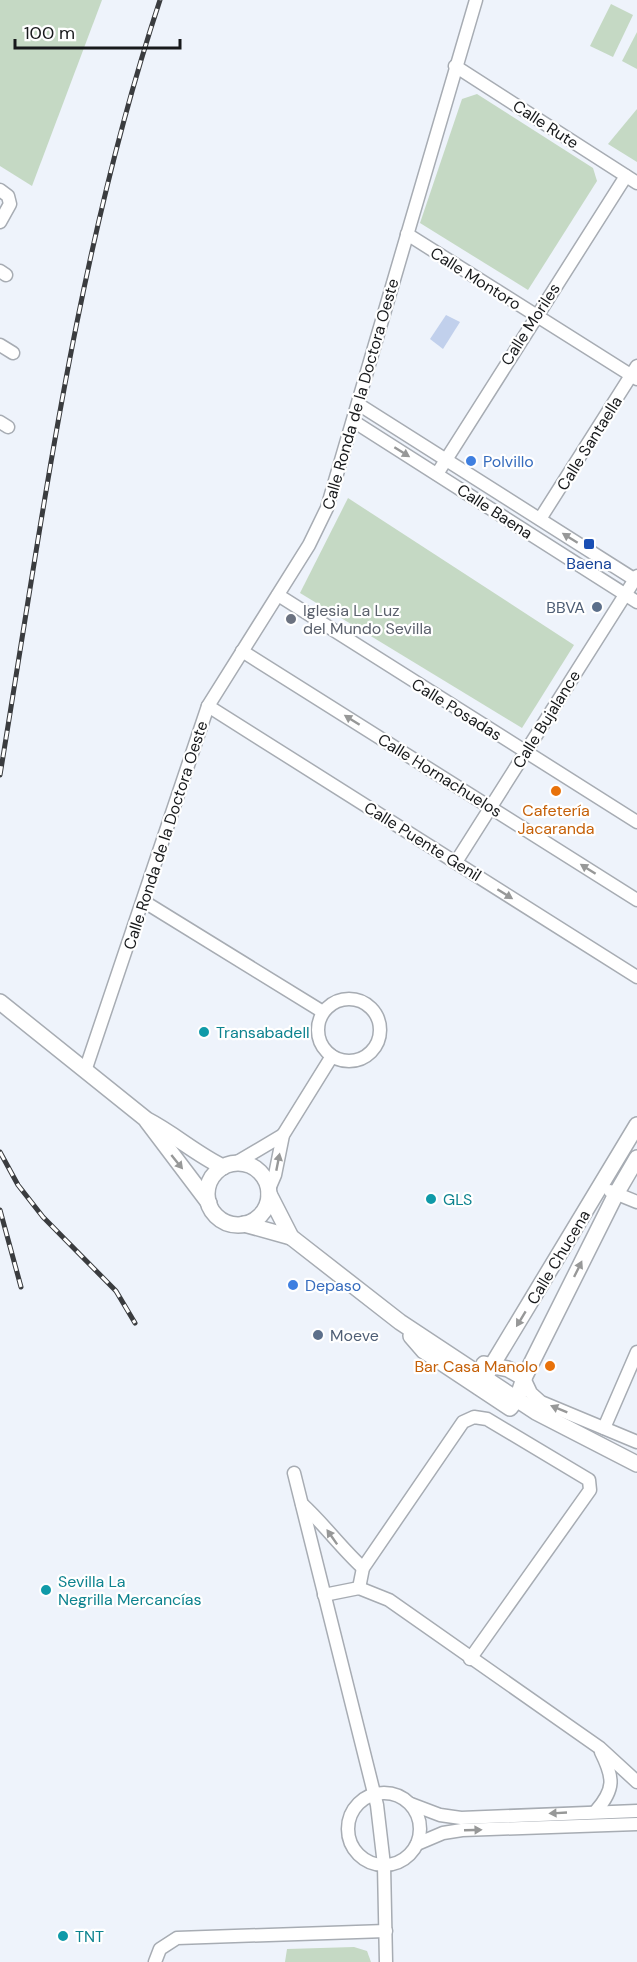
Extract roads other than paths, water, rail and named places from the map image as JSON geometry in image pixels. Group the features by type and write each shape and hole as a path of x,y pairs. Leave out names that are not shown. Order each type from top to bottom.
{"street":[{"name":"Calle Ronda de la Doctora Oeste","path":"86,1071 208,706 319,527 327,508 476,0"},
{"name":"Calle Rute","path":"455,66 631,179"},
{"name":"Calle Moriles","path":"436,474 536,316 631,179"},
{"path":"0,190 10,199 8,210 0,222"},
{"name":"Calle Montoro","path":"407,234 536,316 635,374"},
{"path":"0,345 13,353"},
{"name":"Calle Santaella","path":"540,519 635,374"},
{"name":"Calle Baena","path":"358,404 636,579"},
{"name":"Calle Baena","path":"353,421 637,602"},
{"name":"Calle Bujalance","path":"456,862 636,579"},
{"name":"Calle Posadas","path":"278,595 637,822"},
{"name":"Calle Hornachuelos","path":"242,651 637,900"},
{"name":"Calle Puente Genil","path":"208,706 637,977"},
{"path":"143,901 323,1012"},
{"path":"350,999 369,1007 379,1022 379,1039 368,1054 351,1061 332,1056 320,1041 318,1031 323,1012 340,1000 350,999"},
{"path":"0,1002 147,1120 164,1129 201,1157 228,1165 246,1164 256,1169 264,1177 291,1236"},
{"path":"147,1120 220,1219 236,1225 244,1224 261,1215 267,1206 283,1135 332,1056"},
{"name":"Calle Chucena","path":"481,1384 637,1125"},
{"path":"209,1203 209,1184 228,1165 283,1135"},
{"name":"Calle Chucena","path":"517,1399 524,1378 616,1194 637,1158"},
{"path":"600,1187 637,1202"},
{"path":"244,1224 291,1236 400,1322 454,1359 481,1384"},
{"path":"400,1322 424,1351 481,1384 517,1399 637,1469"},
{"path":"604,1428 637,1352"},
{"path":"454,1359 508,1369 524,1378 531,1393 541,1402 637,1442"},
{"path":"359,1588 363,1568 463,1422 474,1418 487,1419 589,1480 590,1490 470,1659"},
{"path":"610,1452 637,1464"},
{"path":"294,1473 374,1794 384,1865 386,1962"},
{"path":"302,1504 321,1522 338,1546 363,1568"},
{"path":"324,1595 359,1588 389,1600 600,1748 637,1782"},
{"path":"596,1811 610,1792 611,1777 600,1748"},
{"path":"637,1811 461,1818 440,1815 393,1794 374,1794 365,1798 354,1809 348,1831 350,1841 359,1855 371,1862 384,1865 403,1859 417,1844 443,1833 462,1830 637,1824"},
{"path":"411,1804 420,1823 417,1844"},
{"path":"154,1962 160,1949 177,1938 386,1931"}],"water":[{"path":"446,315 460,322 443,349 430,339"}],"railway":[{"path":"0,775 48,482 84,287 131,95 160,0"},
{"path":"0,1152 18,1185 43,1217 116,1291 135,1323"},
{"path":"0,1210 21,1287"}],"place":[{"name":"Polvillo","path":"471,461"},
{"name":"Baena","path":"589,544"},
{"name":"BBVA","path":"597,607"},
{"name":"Iglesia La Luz del Mundo Sevilla","path":"291,619"},
{"name":"Cafetería Jacaranda","path":"556,791"},
{"name":"Transabadell","path":"204,1032"},
{"name":"GLS","path":"431,1199"},
{"name":"Depaso","path":"293,1285"},
{"name":"Moeve","path":"318,1335"},
{"name":"Bar Casa Manolo","path":"550,1366"},
{"name":"Sevilla La Negrilla Mercancías","path":"46,1590"},
{"name":"TNT","path":"63,1936"}]}
